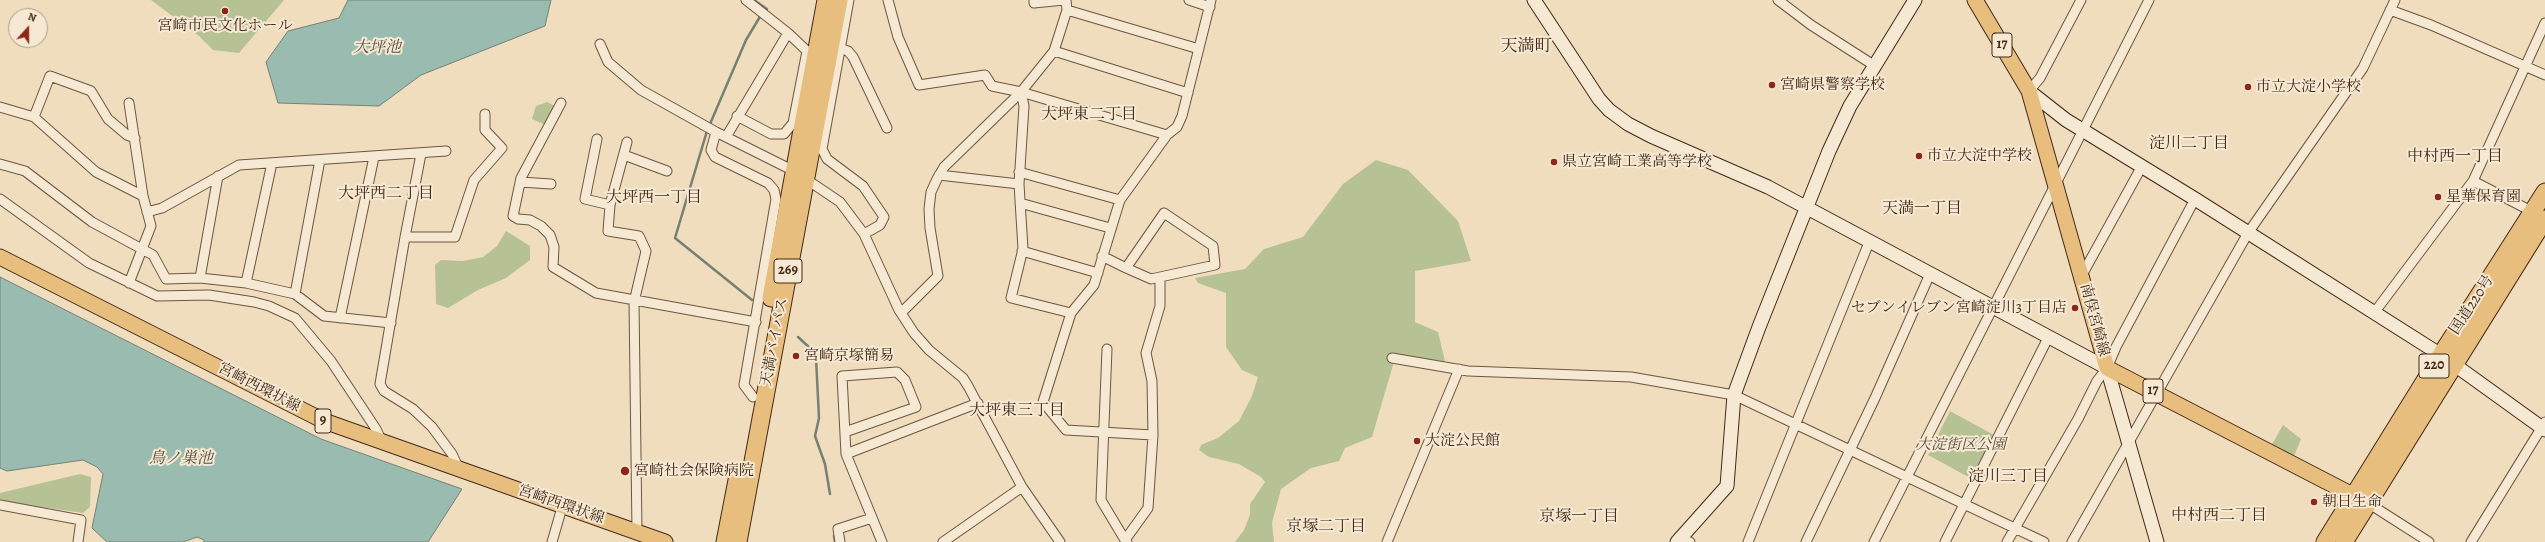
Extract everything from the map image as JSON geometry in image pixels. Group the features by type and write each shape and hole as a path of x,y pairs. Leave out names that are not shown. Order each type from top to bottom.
{"highway":[{"name":"天満バイパス","path":"738,542 800,174 812,51 826,0"},
{"name":"天満バイパス","path":"726,542 753,397 800,174 839,0"},
{"name":"国道220号","path":"2325,542 2361,499 2447,359 2541,216 2545,192"},
{"name":"国道220号","path":"2344,542 2361,499"}],"main road":[{"name":"南俣宮崎線","path":"1975,0 2029,91 2107,368 2361,499"},
{"name":"宮崎西環状線","path":"0,257 324,421 459,470 563,504 665,542"}],"street":[{"path":"737,116 771,134 784,134 793,123 812,51 746,0"},
{"path":"849,0 839,48 822,149 827,159 863,186 884,217 880,225 864,234"},
{"path":"888,0 898,37 919,85 980,74 985,75 992,86 1021,92 1167,135"},
{"path":"901,313 938,276 930,228 929,209 931,192 939,175 944,167 1021,92 1054,51 1067,10 1065,0 1034,3 1034,0"},
{"path":"1154,435 1066,430 1043,402 1071,314 1094,285 1110,228 1120,200 1167,135 1176,127 1188,93 1211,3 1189,0"},
{"path":"1534,0 1599,99 1609,110 1651,136 1768,187 1870,240 1930,274 1993,306 2107,368 2130,442 2157,542"},
{"path":"1778,0 1811,25 1875,66"},
{"path":"1682,540 1727,486 1734,395 1806,208 1850,106 1915,0"},
{"path":"2081,0 2040,78 2029,91 2082,131 2195,199 2447,359 2544,426 2471,542"},
{"path":"1874,542 2149,0"},
{"path":"2072,542 2130,442 2156,392 2248,233 2362,68 2395,0"},
{"path":"1067,10 1200,49"},
{"path":"2390,10 2527,66 2545,75"},
{"path":"2374,313 2473,181 2527,66 2545,23"},
{"path":"726,138 737,116 788,33"},
{"path":"600,44 608,62 641,90 726,138 800,174 840,202 864,234 901,313 914,333 929,350 963,378 978,403 1022,487 1060,542"},
{"path":"839,48 848,51 853,57 886,128"},
{"path":"1054,51 1188,93"},
{"path":"34,117 50,76 91,91 108,119 127,135 135,138"},
{"path":"1021,92 1024,106 1019,172 1022,251 1011,298 1071,314"},
{"path":"129,102 143,196 151,226 129,283"},
{"path":"560,103 520,182 513,216 518,219 530,220 541,226 550,235 554,247 553,267 596,293 634,302 667,305 756,322"},
{"path":"0,107 34,117 96,172 143,196"},
{"path":"405,236 455,237 474,180 502,148 485,130 485,114"},
{"path":"711,130 711,150 715,157 768,183 774,190 776,199 744,385 753,397"},
{"path":"597,139 584,199 610,205"},
{"path":"627,142 610,205 608,231 638,236 646,251 634,302 637,532"},
{"path":"147,212 162,208 239,165 421,154 446,151"},
{"path":"421,154 405,236 380,384 384,391 413,409 432,427 452,454 459,470"},
{"path":"624,155 667,171"},
{"path":"340,318 374,157"},
{"path":"295,294 320,160"},
{"path":"246,283 272,163"},
{"path":"0,164 25,171 92,222 152,255 166,279 200,278 246,283 295,294 324,316 391,322"},
{"path":"2082,275 2142,166"},
{"path":"1019,172 1120,200"},
{"path":"939,175 1019,184"},
{"path":"200,278 218,176"},
{"path":"2473,181 2541,216"},
{"path":"520,182 551,184"},
{"path":"0,199 88,262 157,296 209,295 262,304 295,318 331,361 376,429 382,442"},
{"path":"2007,542 2078,419 2098,381 2107,368 2116,347 2195,199"},
{"path":"1020,203 1110,228"},
{"path":"1102,256 1126,268 1151,279 1214,265 1214,246 1164,213 1126,268"},
{"path":"1748,542 1870,240"},
{"path":"1022,251 1098,273"},
{"path":"1806,542 1930,274"},
{"path":"1107,350 1101,500 1126,541 1148,508 1154,435 1152,381 1146,353 1160,306 1160,278"},
{"path":"1945,542 2049,336"},
{"path":"1392,358 1459,369 1631,377 1734,395 1908,476 2014,529 2044,542"},
{"path":"1388,542 1459,369"},
{"path":"845,432 916,407 905,380 897,372 842,376 846,454 882,542"},
{"path":"846,454 978,403"},
{"path":"943,542 1022,487"},
{"path":"2361,499 2429,542"},
{"path":"552,542 563,504"},
{"path":"0,505 81,520 78,542"},
{"path":"840,542 838,530 872,518"}],"green space":[{"path":"151,0 284,0 239,53 213,50 199,36"},
{"path":"547,102 553,105 554,110 546,125 532,119 536,106"},
{"path":"1376,160 1408,170 1458,221 1471,261 1415,271 1415,322 1438,332 1445,361 1395,358 1372,437 1345,448 1339,461 1311,468 1281,489 1272,523 1274,542 1235,542 1244,530 1250,515 1250,504 1265,482 1261,477 1239,464 1209,457 1199,450 1201,445 1218,438 1239,421 1252,396 1258,377 1242,370 1226,347 1226,293 1198,283 1195,278 1245,269 1264,249 1303,237 1343,184"},
{"path":"506,231 530,246 530,260 506,278 478,290 448,308 436,304 435,265 441,260 463,261 483,257 497,246"},
{"name":"大淀街区公園","path":"1950,411 1994,435 1972,479 1928,455"},
{"path":"2283,425 2301,439 2294,456 2271,446"},
{"path":"80,474 91,477 90,507 83,513 0,501 0,493"}],"water":[{"name":"大坪池","path":"348,0 551,0 545,26 421,75 379,106 278,103 266,62 288,31 339,18"},
{"name":"鳥ノ巣池","path":"0,277 321,439 462,489 428,542 204,542 204,540 197,537 183,542 107,542 92,528 103,474 97,467 83,460 7,471 0,468"}],"waterway":[{"path":"754,0 767,9"},
{"path":"752,300 675,238 707,131 746,40 761,15"},
{"path":"798,337 811,349 816,358 819,418 815,436 825,464 830,494"},
{"path":"834,536 835,542"}],"place":[{"name":"宮崎市民文化ホール","path":"225,11"},
{"name":"宮崎県警察学校","path":"1772,85"},
{"name":"市立大淀小学校","path":"2248,87"},
{"name":"市立大淀中学校","path":"1919,156"},
{"name":"県立宮崎工業高等学校","path":"1554,162"},
{"name":"星華保育園","path":"2438,197"},
{"name":"セブンイレブン宮崎淀川3丁目店","path":"2075,308"},
{"name":"宮崎京塚簡易","path":"796,356"},
{"name":"大淀公民館","path":"1417,441"},
{"name":"宮崎社会保険病院","path":"625,471"},
{"name":"朝日生命","path":"2314,502"}],"district":[{"name":"天満町","path":"1526,47"},
{"name":"大坪東二丁目","path":"1089,115"},
{"name":"淀川二丁目","path":"2189,144"},
{"name":"中村西一丁目","path":"2455,157"},
{"name":"大坪西二丁目","path":"386,194"},
{"name":"大坪西一丁目","path":"654,198"},
{"name":"天満一丁目","path":"1922,209"},
{"name":"大坪東三丁目","path":"1017,411"},
{"name":"淀川三丁目","path":"2008,477"},
{"name":"中村西二丁目","path":"2219,516"},
{"name":"京塚一丁目","path":"1579,517"},
{"name":"京塚二丁目","path":"1326,527"}]}
